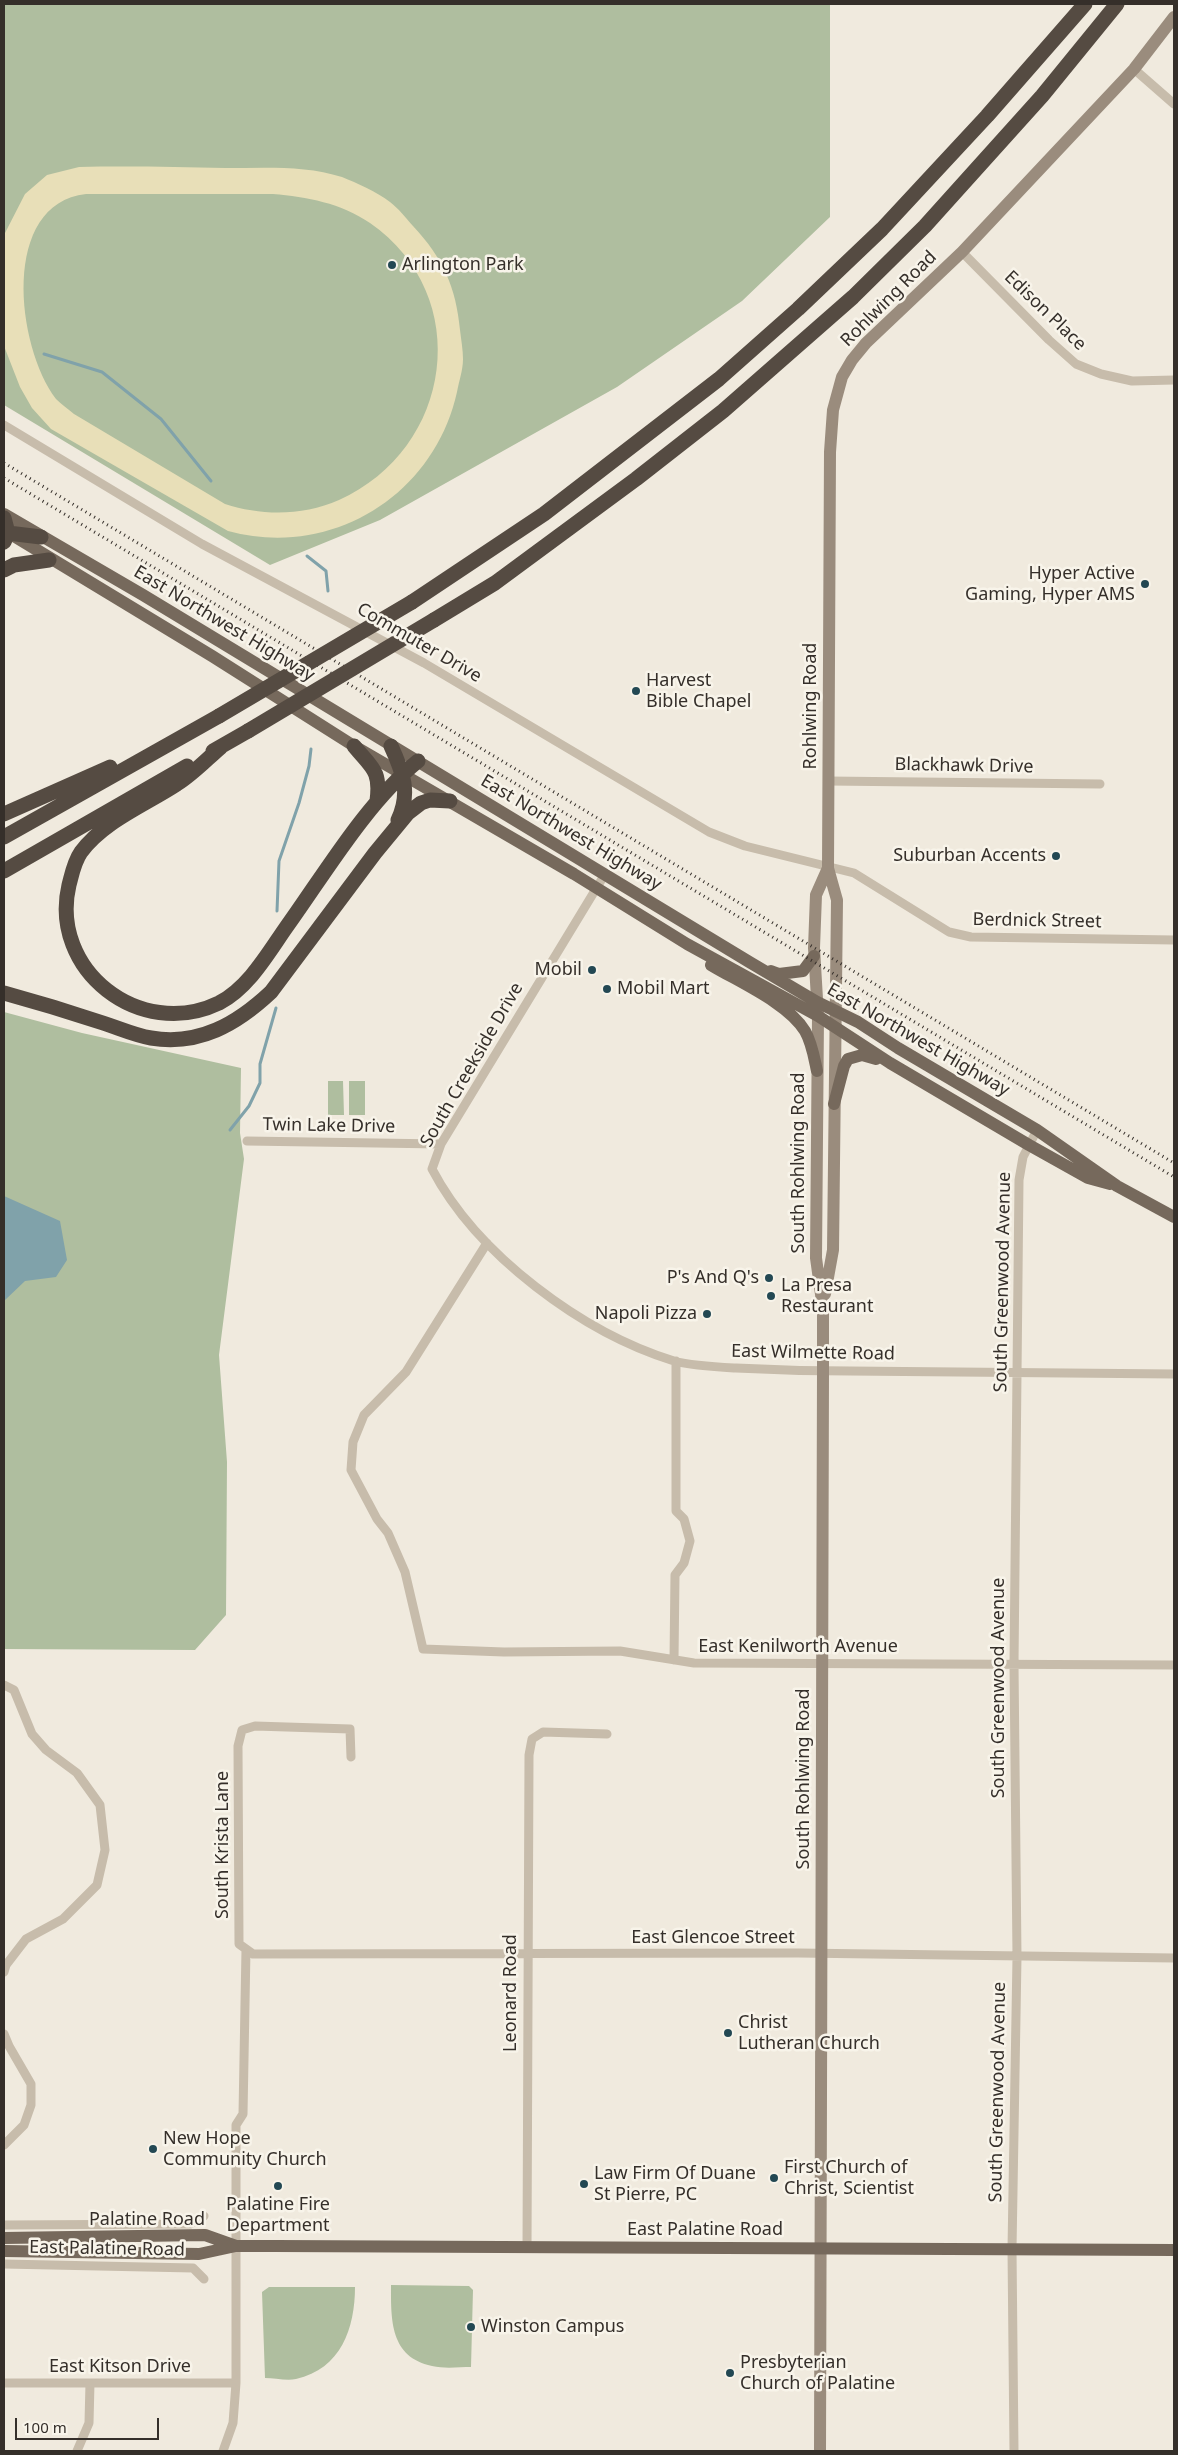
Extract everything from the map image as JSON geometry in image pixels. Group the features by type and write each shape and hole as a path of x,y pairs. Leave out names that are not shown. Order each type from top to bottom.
{"highway":[{"path":"4,814 220,716 412,602 544,514 719,379 882,229 987,116 1085,4"},
{"path":"4,871 248,732 495,583 636,479 723,411 853,297 925,226 1023,118 1117,4"},
{"path":"4,518 8,524 5,536 41,537"},
{"path":"4,570 14,565 49,560"},
{"path":"4,837 187,732"},
{"path":"354,746 374,768 380,782 377,801"},
{"path":"391,746 404,773 406,800 395,828"},
{"path":"221,747 179,783 111,824 80,853 73,867 65,908 73,946 80,962 93,978 111,994 132,1007 158,1013 182,1012 202,1009 219,1002 231,994 250,976 270,950 377,801 418,761"},
{"path":"4,993 41,1002 150,1038 170,1040 192,1039 216,1032 252,1010 271,992 395,828 421,803 430,800 450,801"}],"main road":[{"name":"East Northwest Highway","path":"4,514 160,605 751,963 817,1002 858,1022 1037,1130 1117,1186 1174,1217"},
{"name":"East Northwest Highway","path":"5,536 212,656 354,746 404,773 687,944 834,1025 890,1064 1029,1146 1088,1178 1117,1186"},
{"path":"687,944 697,957 792,1016 800,1024 811,1044 817,1071"},
{"path":"751,963 779,974 790,974 803,971 814,956"},
{"path":"834,1104 844,1066 848,1059 862,1054 890,1064"},
{"name":"Palatine Road","path":"4,2238 205,2235 236,2246"},
{"name":"Palatine Road","path":"4,2251 199,2254 236,2246"},
{"name":"East Palatine Road","path":"236,2246 1174,2250"}],"street":[{"name":"Rohlwing Road","path":"834,1025 837,900 828,868 830,452 833,410 842,377 856,354 962,252 1134,69 1174,17"},
{"path":"1134,69 1174,104"},
{"name":"Edison Place","path":"962,252 1076,364 1101,374 1132,381 1174,380"},
{"name":"Commuter Drive","path":"4,425 202,544 424,663 709,832 745,846 828,868"},
{"name":"Blackhawk Drive","path":"828,781 1100,784"},
{"name":"Rohlwing Road","path":"818,1016 814,956 816,895 828,868"},
{"name":"Berdnick Street","path":"828,868 854,873 950,932 970,937 1174,940"},
{"name":"South Creekside Drive","path":"487,1243 443,1191 432,1169 441,1144 605,874"},
{"name":"South Rohlwing Road","path":"818,1016 816,1258 822,1309 823,1371 820,2451"},
{"name":"South Rohlwing Road","path":"822,1309 833,1250 834,1025"},
{"name":"South Greenwood Avenue","path":"1014,2451 1012,2250 1017,1957 1014,1664 1019,1180 1023,1157 1037,1130"},
{"name":"Twin Lake Drive","path":"247,1141 441,1144"},
{"name":"East Wilmette Road","path":"487,1243 560,1304 634,1346 676,1361 715,1367 823,1371 1174,1374"},
{"name":"East Kenilworth Avenue","path":"487,1243 406,1372 364,1415 353,1442 351,1470 377,1519 388,1533 405,1572 423,1649 504,1652 620,1651 694,1663 1174,1665"},
{"path":"674,1660 675,1576 684,1563 690,1541 684,1519 676,1511 676,1361"},
{"path":"4,1685 14,1690 32,1734 46,1750 77,1772 100,1805 105,1850 97,1885 63,1919 26,1939 6,1965 4,1972"},
{"name":"South Krista Lane","path":"223,2451 233,2423 236,2383 236,2125 243,2114 249,1951 240,1944 238,1746 242,1730 255,1726 350,1728 351,1757"},
{"name":"Leonard Road","path":"527,2247 529,1755 532,1739 543,1732 607,1734"},
{"name":"East Glencoe Street","path":"249,1951 528,1955 821,1953 1174,1958"},
{"path":"4,2034 8,2046 31,2084 31,2105 24,2125 4,2145"},
{"name":"Palatine Road","path":"4,2225 190,2224 204,2216"},
{"name":"East Palatine Road","path":"4,2264 193,2268 204,2279"},
{"name":"East Kitson Drive","path":"4,2383 236,2383"},
{"path":"77,2451 87,2430 90,2415 90,2383"}],"green space":[{"name":"Arlington Park","path":"4,4 830,4 830,217 742,301 617,387 380,520 270,565 4,405"},
{"path":"4,1012 82,1033 241,1068 240,1133 244,1159 219,1355 227,1462 226,1615 195,1650 4,1649"},
{"path":"328,1081 343,1081 344,1115 328,1115"},
{"path":"349,1081 365,1081 365,1115 349,1115"},
{"path":"391,2285 469,2286 473,2290 471,2367 447,2368 432,2366 418,2361 408,2354 401,2346 393,2324"},
{"path":"269,2287 355,2287 352,2317 342,2345 324,2366 311,2374 292,2380 265,2378 262,2292"}],"sand":[{"path":"79,167 299,169 342,177 373,191 390,202 423,238 440,262 451,287 458,314 463,356 461,376 445,429 426,462 402,489 372,511 340,527 304,536 266,537 228,531 51,429 32,408 20,387 4,346 4,235 25,194 47,175","holes":["86,194 273,194 323,202 347,210 370,223 403,254 425,290 436,329 437,370 427,409 407,445 377,476 339,500 311,509 282,512 253,511 225,504 74,414 58,401 42,375 32,346 25,313 24,280 28,249 39,223 58,204"]}],"water":[{"path":"4,1196 60,1221 67,1260 56,1277 25,1281 4,1301"}],"waterway":[{"path":"44,354 102,372 161,419 211,481"},
{"path":"307,556 326,571 328,591"},
{"path":"277,911 279,861 299,803 309,766 311,749"},
{"path":"230,1130 249,1106 260,1083 260,1064 276,1008"}],"railway":[{"path":"4,463 1174,1163"},
{"path":"4,478 1174,1177"}],"place":[{"name":"Arlington Park","path":"392,265"},
{"name":"Hyper Active Gaming, Hyper AMS","path":"1145,584"},
{"name":"Harvest Bible Chapel","path":"636,691"},
{"name":"Suburban Accents","path":"1056,856"},
{"name":"Mobil","path":"592,970"},
{"name":"Mobil Mart","path":"607,989"},
{"name":"P's And Q's","path":"769,1278"},
{"name":"La Presa Restaurant","path":"771,1296"},
{"name":"Napoli Pizza","path":"707,1314"},
{"name":"Christ Lutheran Church","path":"728,2033"},
{"name":"New Hope Community Church","path":"153,2149"},
{"name":"First Church of Christ, Scientist","path":"774,2178"},
{"name":"Law Firm Of Duane St Pierre, PC","path":"584,2184"},
{"name":"Palatine Fire Department","path":"278,2186"},
{"name":"Winston Campus","path":"471,2327"},
{"name":"Presbyterian Church of Palatine","path":"730,2373"}]}
